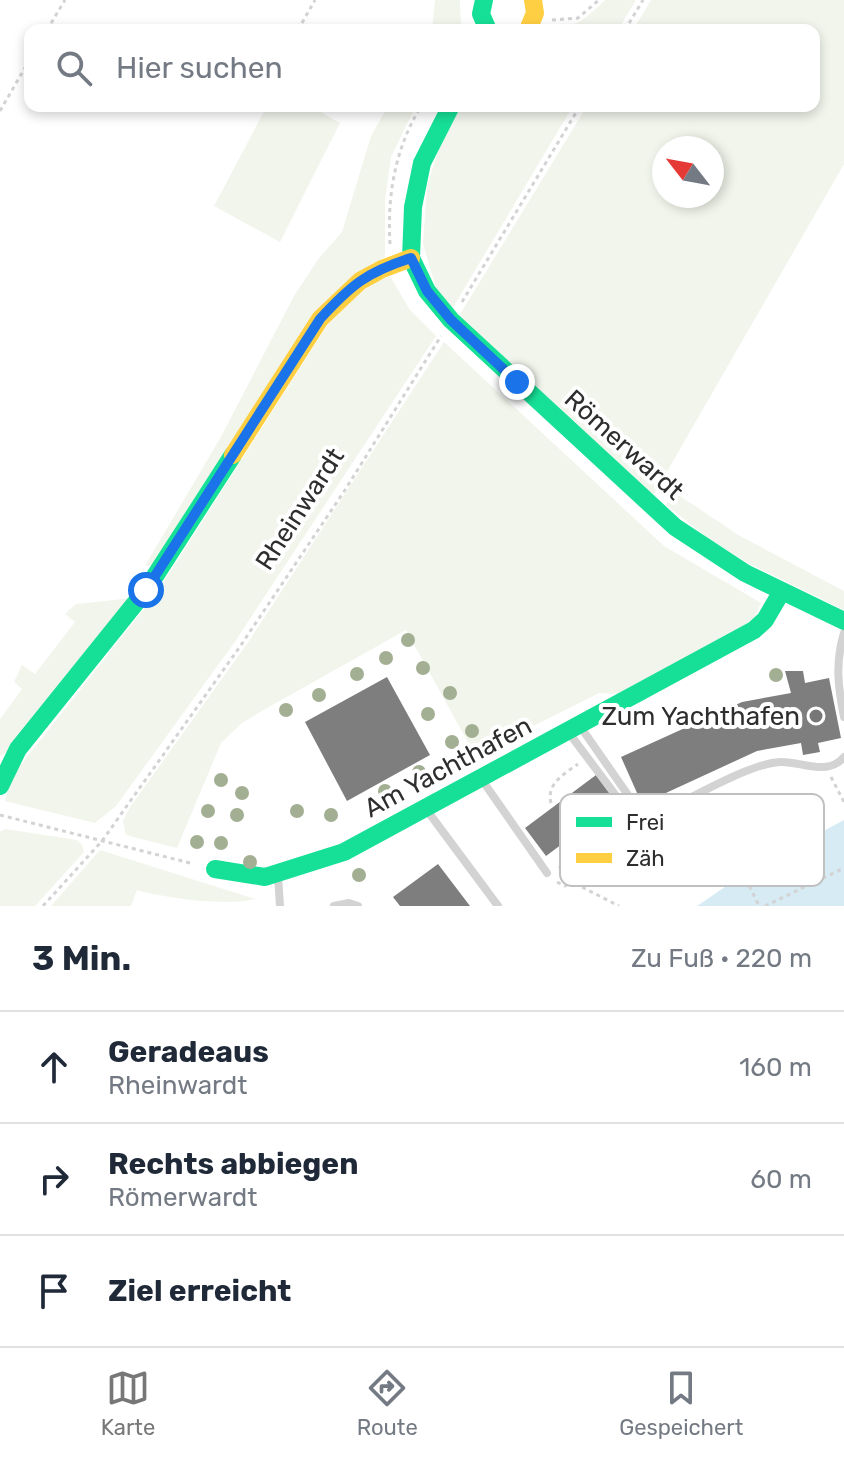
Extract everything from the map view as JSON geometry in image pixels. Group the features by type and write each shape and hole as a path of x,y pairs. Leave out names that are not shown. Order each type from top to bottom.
{"street":[{"path":"484,0 481,14 485,24"},
{"path":"530,24 535,13 533,0"},
{"path":"0,786 18,749 146,590 320,319 363,277 411,258 413,207 422,163 448,112"},
{"name":"Römerwardt","path":"411,258 427,291 451,320 675,527 745,573 844,621"},
{"name":"Am Yachthafen","path":"215,869 265,877 344,852 754,630 770,612 782,591"}],"lane":[{"path":"844,633 837,661 844,717"},
{"path":"574,729 587,757 615,794"},
{"path":"574,729 626,794"},
{"path":"700,794 759,766 780,762 827,768 844,757"},
{"path":"481,779 547,873"},
{"path":"425,809 498,906"},
{"path":"278,875 280,906"},
{"path":"334,906 349,903 358,906"}],"path":[{"path":"51,24 65,0"},
{"path":"301,24 315,0"},
{"path":"548,19 563,21 578,18 599,0"},
{"path":"629,24 643,0"},
{"path":"0,111 24,69"},
{"name":"Rheinwardt","path":"43,906 102,841 239,648 345,490 576,112"},
{"path":"551,803 549,792 553,785 587,757"},
{"path":"830,774 844,802"},
{"path":"0,815 215,869"},
{"path":"824,878 844,868"},
{"path":"547,873 560,884"},
{"path":"580,886 619,906"},
{"path":"750,886 759,906"},
{"path":"765,906 807,886"}],"shaded area":[{"path":"435,0 460,0 461,24 433,24"},
{"path":"605,0 636,0 622,24 572,24"},
{"path":"651,0 844,0 844,164 653,496 459,316 583,112 820,112 820,24 637,24"},
{"path":"264,112 321,112 340,123 280,242 214,206"},
{"path":"385,112 413,112 391,157 385,200 385,257 368,266 156,565 145,566 222,435 294,296 319,258 342,232 371,136"},
{"path":"458,112 569,112 452,309 437,291 423,244 427,186 442,139"},
{"path":"390,276 410,310 436,336 234,643 116,806 95,823 5,801 12,776 158,591 328,324 369,285"},
{"path":"444,342 664,546 761,603 753,622 618,694 599,693 475,755 406,630 242,723 221,743 177,848 126,835 123,821 130,807 249,641"},
{"path":"674,492 740,536 844,591 844,610 746,562 708,538 666,505"},
{"path":"133,598 6,753 0,756 0,719 22,689 14,682 22,665 35,674 75,622 65,614 76,604"},
{"path":"5,829 77,840 82,845 84,852 35,906 0,906 0,832"},
{"path":"100,850 255,899 230,902 198,900 137,890 131,906 51,906"}],"water":[{"path":"844,820 844,906 697,906 726,886 824,886 824,831"}],"building":[{"path":"785,671 803,671 805,683 829,678 841,738 818,743 820,752 803,755 801,743 757,751 664,794 638,794 621,757 742,702 791,693"},
{"path":"387,677 430,755 347,801 305,722"},
{"path":"596,775 610,794 571,794"},
{"path":"560,802 560,846 546,856 525,828"},
{"path":"438,864 470,906 400,906 393,897"}],"traffic: fast":[{"path":"484,0 481,14 485,24"},
{"path":"448,112 422,163 413,207 411,258 427,291 451,320 675,527 745,573 844,621"},
{"path":"0,786 18,749 146,590 233,455"},
{"path":"215,869 265,877 344,852 754,630 765,620 782,591"}],"traffic: slow":[{"path":"530,24 535,13 533,0"},
{"path":"233,455 320,319 360,281 411,258"}],"place":[{"name":"Zum Yachthafen","path":"816,716"}],"route":[{"path":"146,590 320,319 363,277 411,258 427,291 451,320 517,382"}]}
